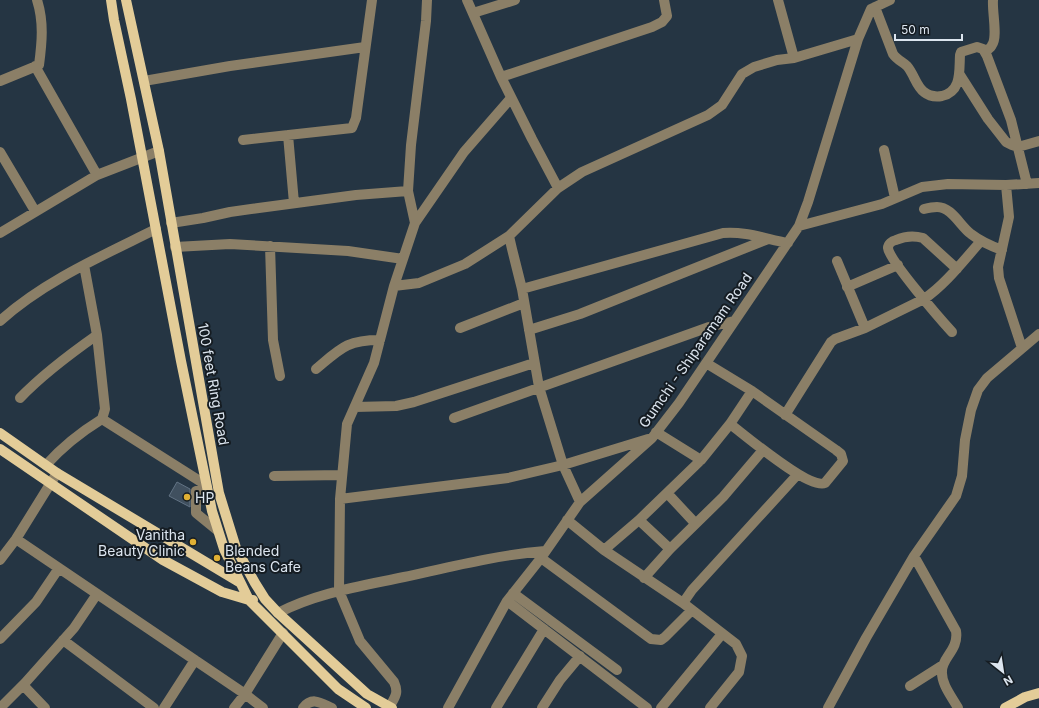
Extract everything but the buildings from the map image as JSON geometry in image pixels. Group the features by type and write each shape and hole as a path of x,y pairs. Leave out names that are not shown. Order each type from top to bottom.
{"main road":[{"name":"100 feet Ring Road","path":"111,0 181,361 212,511 224,549 249,600 338,690 366,708"},
{"name":"100 feet Ring Road","path":"126,0 159,151 219,493 236,548 254,583 265,599 278,613 367,694 391,707"},
{"path":"0,433 57,473 240,582 254,583"},
{"path":"0,449 163,560 222,592 249,600 265,599"},
{"path":"1005,708 1025,697 1039,693"}],"street":[{"path":"0,81 39,65 43,38 40,9 37,0"},
{"path":"243,140 352,128 356,118 372,0"},
{"path":"415,223 408,191 411,145 426,21 427,0"},
{"path":"467,0 501,78 558,188"},
{"path":"473,13 514,0"},
{"path":"501,78 652,27 662,22 667,16 664,0"},
{"path":"778,0 794,58"},
{"path":"890,0 872,5 893,54 898,60 907,66 925,92 934,97 950,93 956,87 960,75 961,52 977,47 983,49 1011,120 1027,184"},
{"path":"985,52 992,46 995,36 992,0"},
{"name":"Gumchi - Shiparamam Road","path":"448,708 510,597 580,502 654,435 679,403 799,226 808,202 858,39 872,5"},
{"path":"394,286 418,283 465,264 509,236 558,188 582,172 708,114 722,105 742,74 754,67 777,60 794,58 858,39"},
{"path":"144,81 230,66 365,47"},
{"path":"36,66 97,175"},
{"path":"960,75 988,119 1006,142 1012,146 1018,147 1039,141"},
{"path":"391,707 397,689 394,682 360,641 339,591 340,499 347,424 374,363 394,286 415,223 464,152 511,98"},
{"path":"288,135 294,203"},
{"path":"884,150 895,198"},
{"path":"0,233 97,175 159,151"},
{"path":"0,152 35,211"},
{"path":"799,226 882,204 922,187 948,184 1039,183"},
{"path":"1006,184 1009,217 998,267 999,278 1022,348"},
{"path":"171,223 230,212 294,203 356,195 408,191"},
{"path":"924,209 936,207 947,210 970,233 981,241 1002,250"},
{"path":"0,320 18,305 84,265 156,228"},
{"path":"522,288 717,234 732,232 747,233 788,243"},
{"path":"509,236 522,288 539,387 563,465 580,502"},
{"path":"952,332 898,266 889,252 889,244 892,241 902,237 917,236 929,242 957,269"},
{"path":"529,330 580,314 768,239"},
{"path":"786,415 831,342 835,339 865,328 924,299 957,269 981,241"},
{"path":"175,247 230,244 270,246 348,251 403,259"},
{"path":"270,246 273,340 280,376"},
{"path":"837,261 865,328"},
{"path":"46,465 59,450 84,430 102,419 105,409 98,335 84,265"},
{"path":"847,287 898,266"},
{"path":"460,328 524,303"},
{"path":"454,418 709,327 734,321"},
{"path":"828,708 866,638 914,556 956,496 960,486 966,432 971,410 978,390 987,378 1039,334"},
{"path":"20,398 47,372 98,335"},
{"path":"316,369 341,348 353,342 380,340"},
{"path":"355,407 396,406 414,402 534,363"},
{"path":"706,363 752,391 836,450 843,457 841,464 825,483 821,484 813,482 798,474 763,450 730,424"},
{"path":"604,550 639,520 701,460 730,424 752,391"},
{"path":"102,419 207,486"},
{"path":"340,499 508,478 563,465 654,435 701,460"},
{"path":"644,578 695,523 723,497 763,450"},
{"path":"0,560 16,539 57,473"},
{"path":"683,603 692,590 798,474"},
{"path":"274,476 342,475"},
{"path":"207,486 196,491 196,513 218,531"},
{"path":"666,493 695,523"},
{"path":"567,520 604,550 683,603 691,611 736,644 742,656 742,663 739,672 710,708"},
{"path":"639,520 670,549"},
{"path":"16,539 245,694 263,708"},
{"path":"278,613 293,605 339,591 500,556 543,554 651,639 661,640 691,611"},
{"path":"914,556 956,630 957,637 955,645 943,665 942,671 943,680 958,708"},
{"path":"0,639 36,602 59,568"},
{"path":"0,708 64,640 97,594"},
{"path":"510,597 544,629 647,708"},
{"path":"510,597 617,670"},
{"path":"496,708 544,629"},
{"path":"234,708 245,694 283,633"},
{"path":"661,708 722,634"},
{"path":"64,640 154,708"},
{"path":"542,708 560,680 580,656"},
{"path":"164,708 195,660"},
{"path":"910,686 943,665"},
{"path":"23,684 45,708"},
{"path":"303,708 307,703 315,701 332,708"}],"place":[{"name":"HP","path":"187,497"},
{"name":"Vanitha Beauty Clinic","path":"193,542"},
{"name":"Blended Beans Cafe","path":"217,558"}]}
